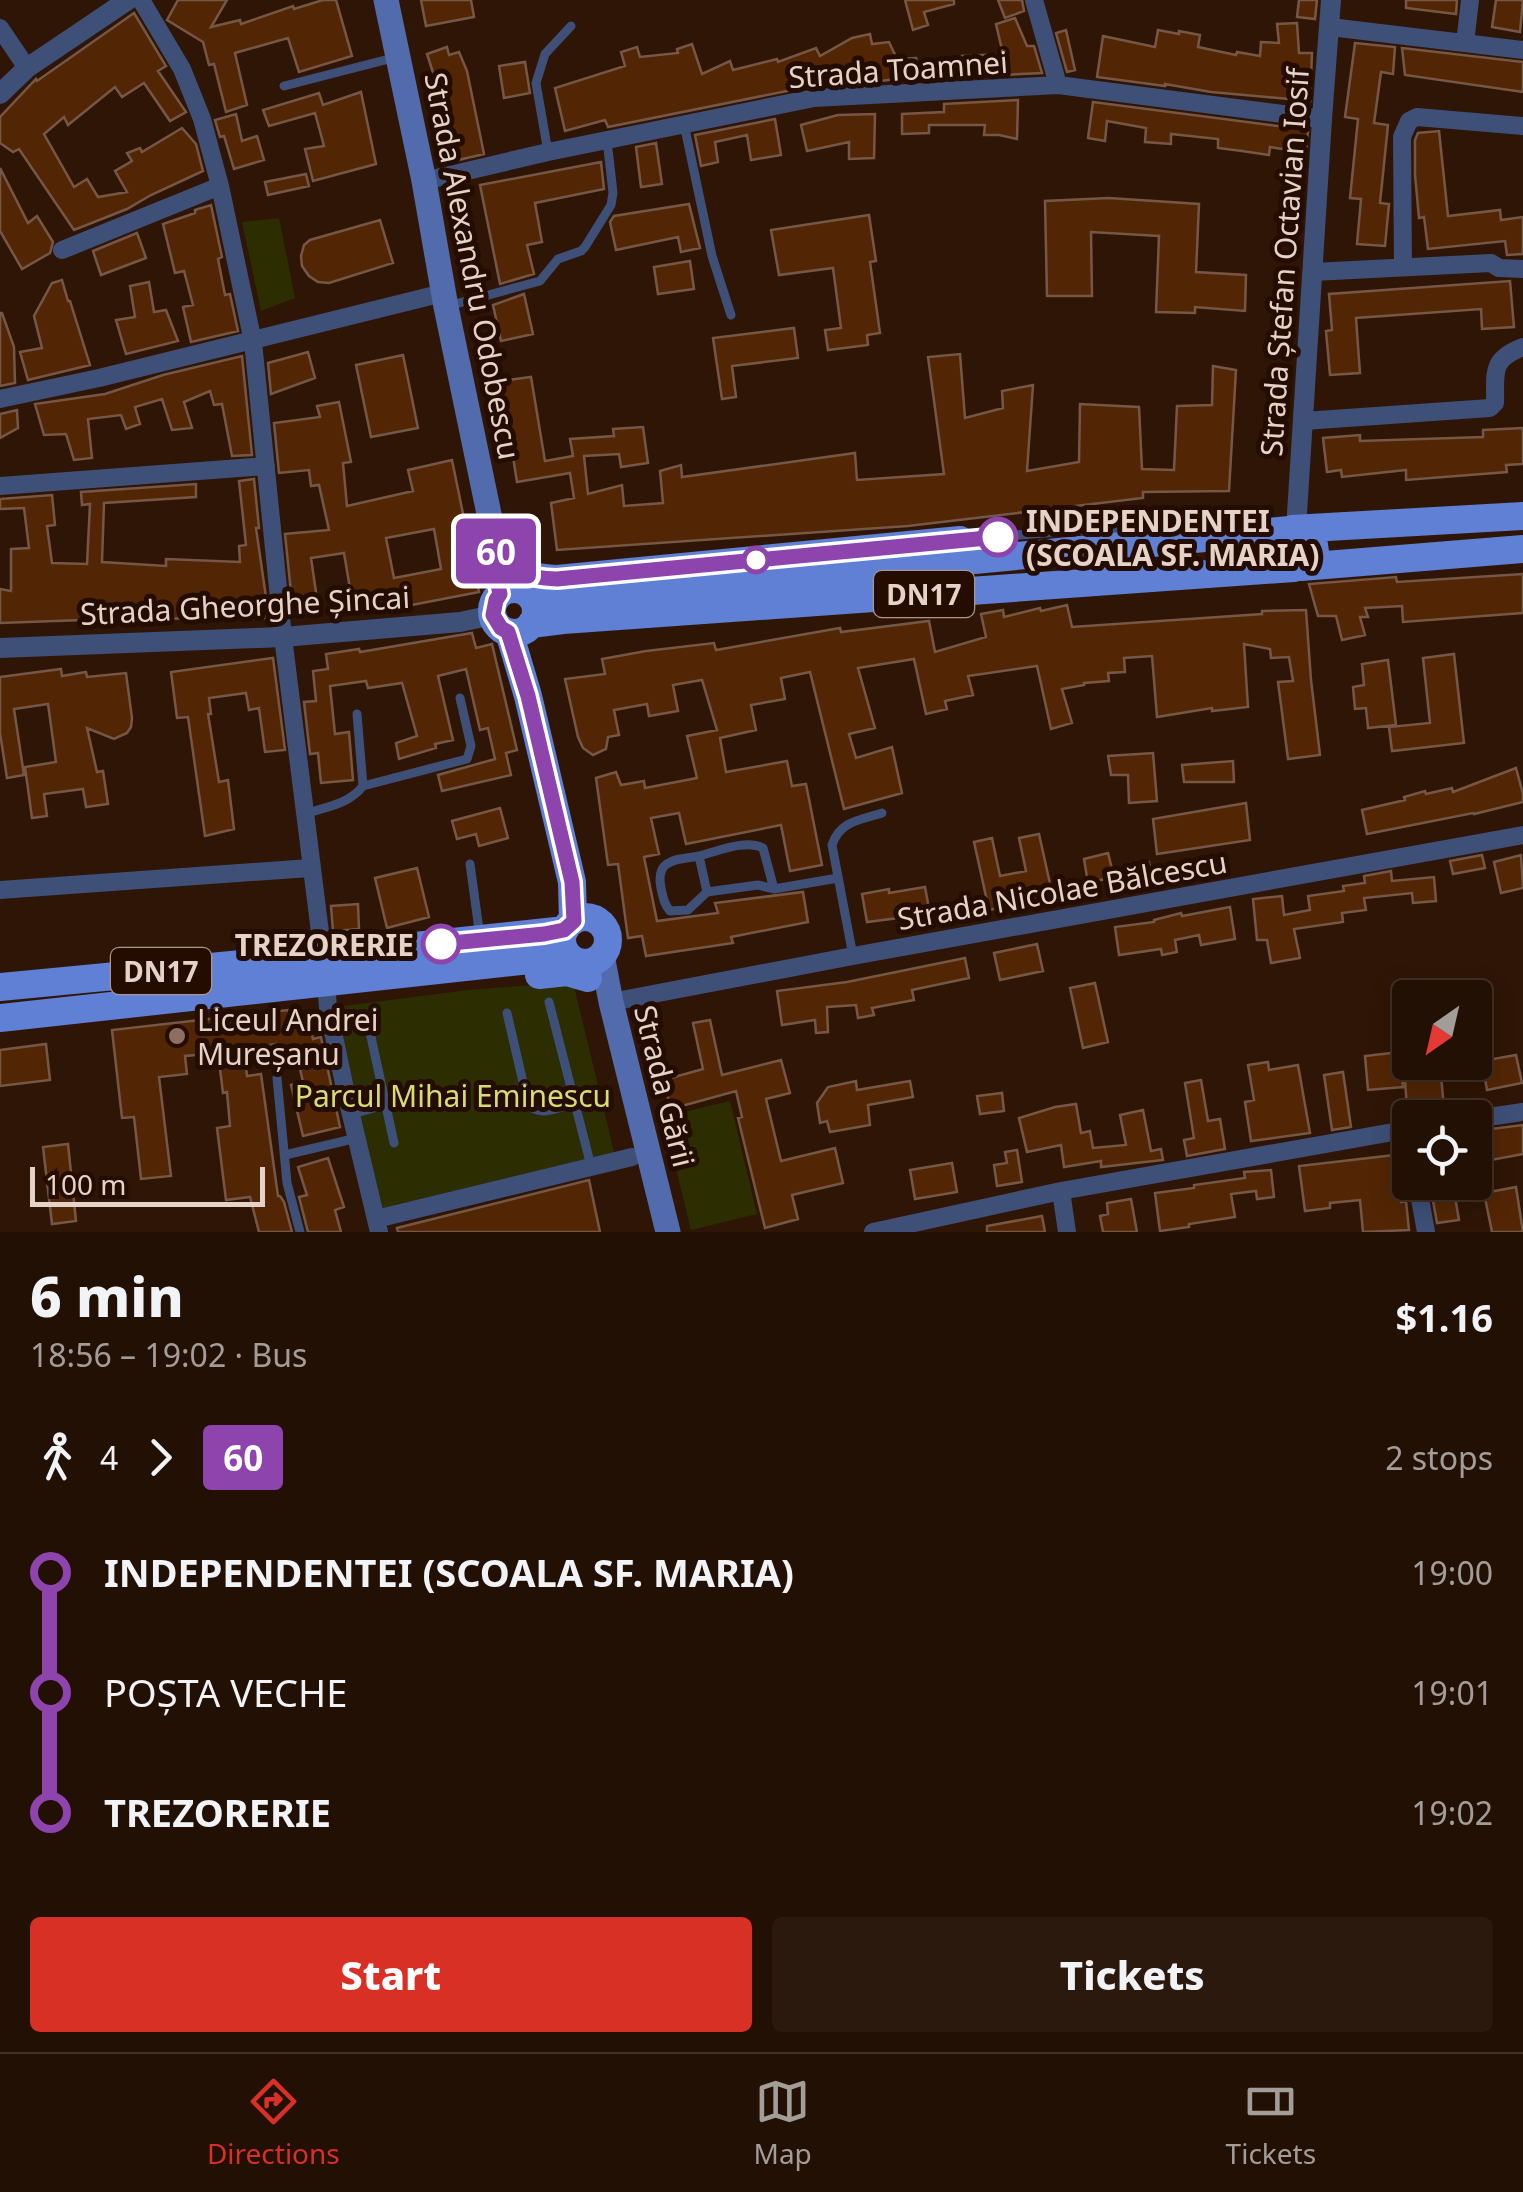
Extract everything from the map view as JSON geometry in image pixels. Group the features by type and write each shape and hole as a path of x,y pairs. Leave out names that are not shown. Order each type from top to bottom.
{"main road":[{"name":"Strada Alexandru Odobescu","path":"386,0 444,300 499,553 521,613"},
{"name":"DN17","path":"521,613 995,556 1295,529 1523,516"},
{"path":"1295,529 1308,533 1315,545 1312,559 1297,567"},
{"path":"499,553 519,572 534,578 557,579 960,540 995,556"},
{"name":"DN17","path":"521,613 562,620 1523,549"},
{"name":"Strada Gării","path":"521,613 545,632 531,666 528,696"},
{"name":"Strada Gării","path":"521,613 528,696 572,882 580,946 651,1232"},
{"name":"DN17","path":"0,1018 324,969 480,940 580,946"},
{"path":"324,969 352,992 566,972 580,946"},
{"name":"Strada Gării","path":"580,946 611,1002 668,1232"},
{"name":"DN17","path":"0,987 324,969"}],"street":[{"path":"0,94 27,68 128,0"},
{"path":"141,0 182,69 202,119 252,342 328,1008 377,1226 632,1157"},
{"path":"1034,0 1058,85"},
{"name":"Strada Ștefan Octavian Iosif","path":"1295,529 1332,0"},
{"path":"1465,43 1470,0"},
{"path":"1330,27 1523,50"},
{"path":"0,28 27,68"},
{"name":"Strada Toamnei","path":"424,181 814,98 1058,85 1322,118"},
{"path":"1403,267 1402,137 1409,121 1416,117 1523,126"},
{"path":"62,250 220,186"},
{"path":"1313,272 1490,263 1500,268 1523,269"},
{"path":"0,399 444,300"},
{"path":"1304,421 1490,408 1495,404 1496,368 1511,352 1523,347"},
{"path":"0,486 266,466"},
{"name":"Strada Gheorghe Șincai","path":"0,648 283,638 521,613"},
{"name":"Strada Nicolae Bălcescu","path":"611,1002 1523,835"},
{"path":"0,890 310,868"},
{"path":"1492,1117 1523,1112"},
{"path":"873,1232 904,1229 1061,1191 1392,1137"},
{"path":"1061,1191 1067,1232"},
{"path":"1420,1200 1426,1232"}],"lane":[{"path":"548,152 536,83 545,54 571,26"},
{"path":"284,86 398,57"},
{"path":"684,124 712,256 731,315"},
{"path":"444,300 540,281 558,259 586,247 614,193 607,140"},
{"path":"960,540 1110,528 1134,544"},
{"path":"304,814 344,802 363,786 466,758 471,746 460,698"},
{"path":"357,714 363,786"},
{"path":"853,956 832,845 844,824 882,813"},
{"path":"774,889 763,848 758,845 668,862 659,876 670,912 688,910 707,892 758,885 774,889 838,878"},
{"path":"699,856 707,892"},
{"path":"470,864 480,940"},
{"path":"549,1002 591,1166"},
{"path":"507,1013 532,1110 540,1112 575,1103"},
{"path":"370,1032 394,1143"},
{"path":"277,1078 288,1183 300,1232"},
{"path":"352,1114 385,1105"},
{"path":"285,1156 357,1138"}],"green space":[{"path":"279,218 295,298 261,311 242,222"},
{"name":"Parcul Mihai Eminescu","path":"573,982 616,1160 376,1219 328,1008 468,990"},
{"path":"730,1101 757,1214 691,1230 663,1117"}],"building":[{"path":"178,0 227,0 211,27 240,20 241,24 293,6 294,9 336,0 352,56 299,72 288,38 235,53 247,105 226,112 214,64 209,65 203,42 167,20"},
{"path":"421,0 471,0 474,17 426,26"},
{"path":"905,0 954,0 954,4 924,12 928,25 913,30"},
{"path":"998,0 1022,0 1024,11 1005,18"},
{"path":"1299,0 1317,0 1315,19 1297,17"},
{"path":"1406,0 1457,0 1456,14 1406,8"},
{"path":"1496,0 1523,0 1520,32 1492,27"},
{"path":"134,13 166,66 158,71 186,112 170,121 144,83 122,97 115,87 68,125 64,117 44,134 74,187 87,179 98,197 127,192 115,171 132,161 127,153 140,148 142,152 182,128 196,144 203,171 74,230 19,149 13,152 0,143 0,117 36,79"},
{"path":"1015,18 1027,46 1034,46 1042,73 965,77 962,56 1003,54 996,24"},
{"path":"1297,23 1299,53 1312,53 1310,101 1097,77 1103,36 1155,47 1158,30 1179,31 1200,35 1198,47 1260,56 1261,42 1279,43 1277,24"},
{"path":"1066,30 1075,70 1067,72 1056,33"},
{"path":"870,34 872,44 889,42 897,59 916,58 922,76 812,86 608,127 605,120 565,131 555,88 625,66 621,52 637,47 640,57 678,53 677,49 692,44 702,74 730,61 733,70 777,59 778,62 816,48 820,56 852,38"},
{"path":"1355,43 1395,47 1393,74 1381,72 1374,123 1388,125 1380,203 1389,204 1385,246 1357,244 1361,199 1350,198 1358,119 1345,117"},
{"path":"447,47 449,55 459,52 467,71 484,154 450,162 442,122 448,121 427,54"},
{"path":"1402,48 1523,62 1523,92 1405,75"},
{"path":"525,62 530,93 504,98 499,66"},
{"path":"361,92 376,164 313,181 305,149 324,146 315,113 269,126 263,110 319,93 323,105"},
{"path":"1018,100 1017,139 984,135 985,125 929,125 929,133 902,134 902,114 944,112 944,104"},
{"path":"1093,102 1308,130 1306,153 1270,147 1269,155 1218,148 1218,139 1171,134 1171,144 1145,142 1146,128 1107,121 1105,141 1088,138"},
{"path":"236,114 242,141 257,136 264,160 234,169 215,120"},
{"path":"875,114 874,158 849,159 849,142 807,151 801,125 838,115"},
{"path":"775,119 781,155 751,160 747,135 715,142 718,162 701,166 695,135"},
{"path":"1439,131 1448,216 1500,210 1501,220 1523,217 1523,254 1507,255 1505,241 1428,249 1424,217 1419,218 1415,140 1418,133"},
{"path":"656,143 662,184 641,187 636,147"},
{"path":"601,162 604,189 535,203 542,242 527,245 534,274 500,284 480,185"},
{"path":"0,168 28,223 37,216 53,242 50,253 22,269 0,231"},
{"path":"306,174 309,186 268,195 265,182"},
{"path":"1109,198 1199,204 1196,272 1246,275 1245,311 1195,307 1195,313 1156,312 1159,236 1091,232 1092,296 1047,296 1045,201"},
{"path":"689,204 700,248 681,252 678,237 616,250 610,222 614,216"},
{"path":"211,205 225,295 230,294 238,331 191,342 183,307 193,305 184,271 175,273 163,224"},
{"path":"869,215 876,261 870,262 880,333 867,335 868,345 828,350 825,330 841,328 833,268 779,275 771,230"},
{"path":"380,220 393,263 329,283 318,282 302,266 304,245 310,240"},
{"path":"137,233 146,258 101,275 93,251"},
{"path":"690,261 694,289 658,294 654,267"},
{"path":"62,280 90,365 28,380 20,352 42,348 34,316 52,283"},
{"path":"1510,281 1514,327 1482,329 1481,309 1356,318 1360,373 1330,375 1326,331 1332,330 1329,294"},
{"path":"149,282 154,312 166,310 178,341 126,354 116,320 135,317 130,286"},
{"path":"524,294 533,334 501,341 493,305"},
{"path":"0,313 14,347 15,383 0,386"},
{"path":"794,328 798,358 732,366 736,397 722,399 713,338"},
{"path":"308,352 315,378 271,394 268,363"},
{"path":"960,354 965,418 1003,408 1002,391 1033,385 1027,471 1079,462 1080,404 1139,407 1142,469 1174,470 1177,406 1212,405 1213,366 1236,370 1229,491 1143,492 1143,498 908,526 557,550 551,503 574,498 570,473 517,482 501,381 531,377 545,461 573,456 570,439 614,436 613,429 643,427 648,463 621,467 619,454 584,456 588,494 622,485 624,506 663,503 660,471 681,465 682,477 855,453 857,480 944,474 928,357"},
{"path":"403,355 418,428 371,437 356,365"},
{"path":"242,356 252,455 232,456 222,404 214,405 210,391 184,402 192,428 172,430 162,399 135,407 140,424 126,429 121,415 88,419 92,458 74,460 66,434 44,435 35,404 105,394"},
{"path":"339,402 351,462 343,463 347,506 413,491 408,470 452,460 479,592 354,613 344,553 311,558 317,599 292,602 285,534 329,530 319,485 311,486 309,470 279,473 274,423 320,417 317,406","holes":["434,529 441,569 394,578 386,538"]},
{"path":"17,410 18,428 0,438 0,414"},
{"path":"1523,428 1523,464 1506,465 1507,472 1406,480 1406,470 1342,477 1341,470 1327,472 1323,438 1360,435 1360,441 1483,437 1483,430"},
{"path":"254,479 256,528 269,618 0,623 0,589 11,591 11,549 29,548 24,508 0,509 0,499 52,495 55,525 47,526 52,563 87,564 90,504 82,505 81,492 196,484 196,497 104,503 102,562 166,566 166,559 240,562 239,546 246,545 239,481"},
{"path":"1523,574 1523,613 1403,622 1402,606 1365,608 1368,617 1360,617 1365,635 1342,640 1336,616 1318,616 1309,584 1396,577 1397,582"},
{"path":"1067,605 1072,627 1306,610 1320,755 1288,759 1278,682 1293,681 1289,657 1271,658 1270,649 1244,644 1248,707 1157,717 1152,656 1124,658 1125,672 1108,673 1109,681 1062,689 1072,723 1051,729 1037,666 968,676 973,695 945,701 947,709 926,714 914,659 858,668 875,728 849,734 856,758 892,747 902,793 844,809 810,672 781,678 785,699 751,705 756,730 720,738 726,772 787,761 792,786 806,784 822,865 790,871 781,825 686,844 679,813 651,818 659,854 644,857 657,921 718,913 715,903 803,892 808,922 731,937 733,943 646,956 642,936 628,938 618,864 608,865 596,778 616,772 621,785 644,781 645,788 697,778 687,736 717,730 702,680 673,685 678,711 649,716 647,704 614,710 619,735 608,737 606,749 593,755 583,748 578,737 565,679 605,674 602,659 646,651 714,643 716,650 840,628 841,632 929,621 935,652 986,637 981,614 1003,610 1004,617"},
{"path":"472,633 476,648 492,644 517,750 506,753 511,775 442,791 438,775 495,759 488,728 480,730 466,669 438,676 453,740 399,759 396,743 417,736 402,683 368,688 366,681 330,686 335,734 349,732 353,780 321,783 318,753 310,754 304,702 316,701 313,671 328,669 326,654"},
{"path":"1454,654 1464,743 1392,751 1389,727 1430,723 1423,658"},
{"path":"273,658 285,750 265,752 259,708 249,710 246,693 209,698 219,782 228,780 234,829 205,836 188,717 177,718 171,672"},
{"path":"1388,660 1396,725 1368,728 1366,708 1355,709 1353,687 1364,685 1362,664"},
{"path":"61,669 62,676 126,673 131,727 114,739 87,728 97,772 103,771 108,804 86,807 83,789 44,794 47,816 32,818 25,767 56,762 48,704 14,709 24,775 7,778 0,733 0,677"},
{"path":"1153,753 1157,801 1129,803 1128,775 1111,775 1108,756"},
{"path":"1233,761 1234,782 1184,782 1182,765"},
{"path":"1516,768 1523,802 1367,834 1362,810 1425,791 1426,794 1452,788 1453,792"},
{"path":"1246,803 1250,840 1157,854 1153,819"},
{"path":"500,808 508,838 479,846 476,834 457,839 452,821"},
{"path":"1039,834 1053,897 989,910 974,842 992,838 1000,876 1026,871 1019,838"},
{"path":"1108,853 1114,877 1088,883 1084,859"},
{"path":"1482,855 1485,868 1453,874 1450,861"},
{"path":"1521,855 1523,888 1501,893 1494,862"},
{"path":"1149,862 1152,881 1131,884 1128,864"},
{"path":"417,868 429,917 387,928 375,878"},
{"path":"1391,871 1392,881 1434,877 1436,901 1413,903 1412,893 1364,898 1366,910 1342,913 1343,922 1294,929 1300,958 1271,963 1267,940 1257,940 1253,899 1282,896 1284,915 1310,910 1308,896 1344,891 1343,886 1365,883 1364,876"},
{"path":"925,887 930,914 867,922 862,894"},
{"path":"358,904 359,929 333,931 331,906"},
{"path":"1230,907 1235,939 1201,945 1199,935 1175,940 1177,952 1162,955 1161,949 1119,955 1115,927"},
{"path":"1037,944 1043,971 1000,980 994,953"},
{"path":"965,958 969,978 912,990 914,1000 872,1008 874,1015 858,1018 856,1005 827,1007 828,1032 816,1033 815,1020 782,1025 777,991 847,982"},
{"path":"1095,983 1108,1042 1083,1048 1070,988"},
{"path":"653,1007 664,1067 650,1070 637,1010"},
{"path":"288,1010 290,1018 307,1014 313,1039 321,1037 340,1127 303,1136 291,1085 303,1082 295,1047 278,1051 276,1044 244,1050 247,1076 261,1074 278,1196 284,1202 292,1232 259,1232 250,1197 226,1200 217,1128 230,1126 218,1053 185,1056 187,1074 159,1077 171,1176 141,1179 134,1117 122,1118 112,1030"},
{"path":"710,1020 722,1075 781,1060 790,1093 766,1099 781,1161 835,1148 843,1183 792,1195 798,1219 765,1228 738,1118 742,1117 736,1091 671,1109 663,1080 703,1069 693,1023"},
{"path":"46,1044 50,1080 0,1086 0,1050"},
{"path":"1392,1053 1392,1080 1402,1080 1403,1087 1368,1090 1365,1056"},
{"path":"1516,1055 1522,1083 1487,1090 1485,1080 1492,1080 1492,1059"},
{"path":"1268,1062 1269,1070 1298,1065 1310,1133 1251,1141 1245,1102 1254,1100 1248,1065"},
{"path":"1343,1072 1351,1127 1332,1130 1324,1075"},
{"path":"1201,1080 1208,1121 1220,1119 1225,1149 1187,1156 1184,1140 1194,1138 1185,1083"},
{"path":"1405,1080 1441,1080 1443,1100 1406,1100"},
{"path":"856,1081 857,1090 910,1081 913,1097 868,1105 870,1125 830,1132 827,1121 820,1123 817,1103 828,1087"},
{"path":"1002,1093 1004,1111 980,1114 977,1096"},
{"path":"1076,1104 1081,1133 1090,1131 1093,1148 1126,1145 1120,1115 1143,1110 1151,1151 1161,1149 1163,1160 1101,1167 1101,1161 1064,1167 1061,1145 1027,1152 1019,1118"},
{"path":"1523,1125 1523,1154 1492,1160 1492,1129"},
{"path":"68,1144 76,1221 52,1224 43,1147"},
{"path":"1017,1150 1022,1182 997,1186 994,1165 1007,1163 1005,1152"},
{"path":"1392,1155 1392,1200 1406,1201 1409,1230 1363,1232 1360,1200 1305,1211 1299,1166"},
{"path":"328,1158 344,1207 335,1210 341,1232 308,1232 299,1197 307,1195 298,1167"},
{"path":"952,1163 957,1192 915,1199 910,1170"},
{"path":"1271,1170 1274,1197 1257,1199 1256,1191 1231,1194 1235,1217 1160,1231 1155,1193 1245,1178 1244,1172"},
{"path":"589,1180 600,1232 398,1232 397,1228"},
{"path":"1516,1187 1523,1232 1492,1232 1485,1200 1492,1200 1492,1192"},
{"path":"1131,1199 1137,1232 1103,1232 1100,1216 1108,1214 1107,1203"},
{"path":"1433,1200 1456,1200 1459,1220 1437,1223"},
{"path":"1042,1216 1045,1232 987,1232 987,1226"}],"bus line":[{"name":"60","path":"441,944 544,934 564,930 574,921 572,882 528,696 508,632 493,615 500,594 495,545 503,561 519,572 534,578 557,579 998,537"}],"place":[{"name":"INDEPENDENTEI (SCOALA SF. MARIA)","path":"998,537"},
{"name":"TREZORERIE","path":"441,944"},
{"name":"Liceul Andrei Mureșanu","path":"177,1036"}]}
